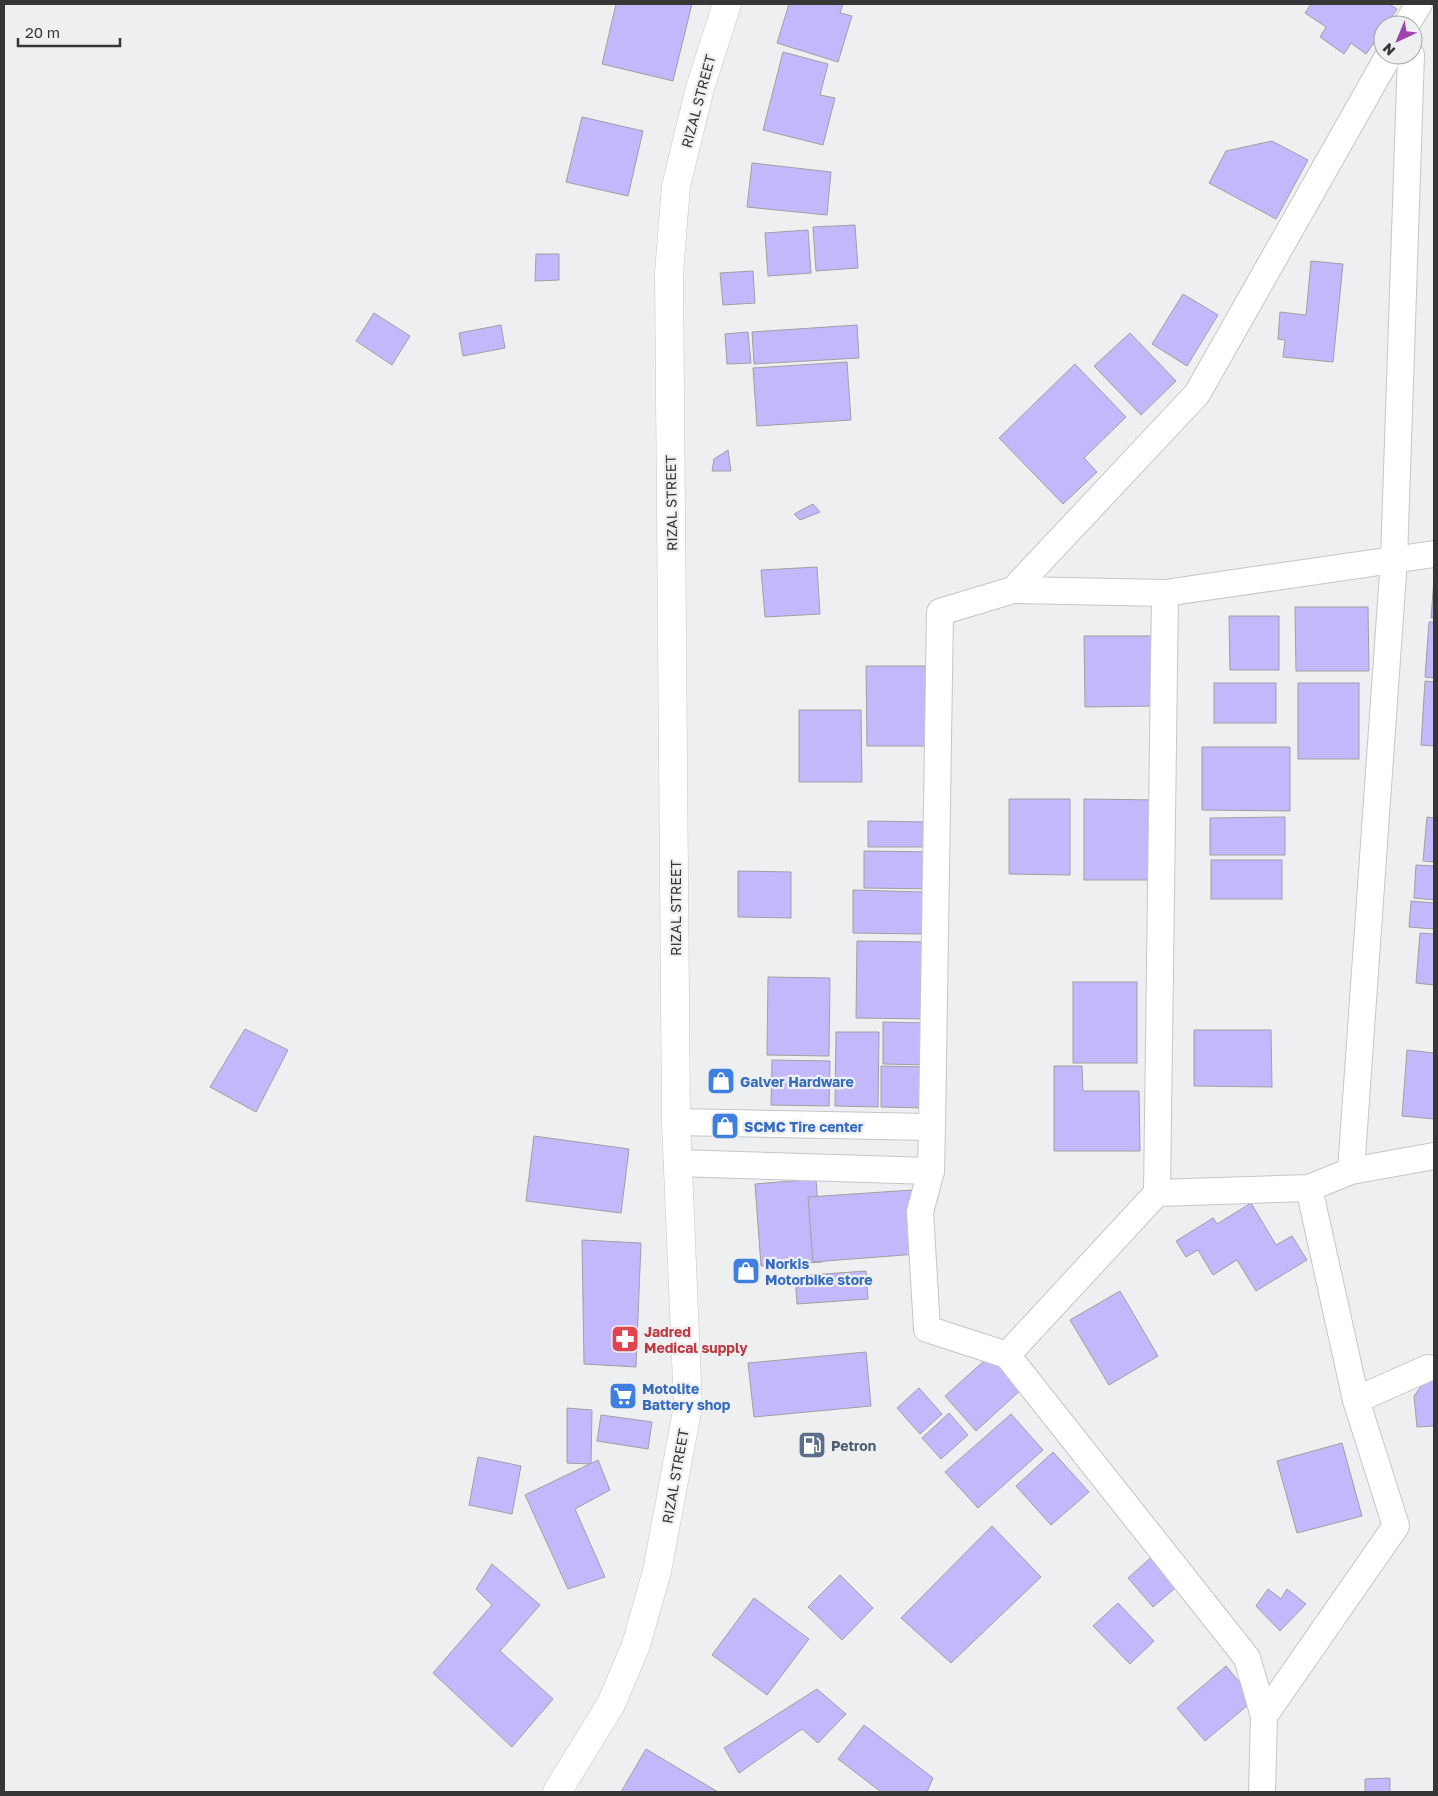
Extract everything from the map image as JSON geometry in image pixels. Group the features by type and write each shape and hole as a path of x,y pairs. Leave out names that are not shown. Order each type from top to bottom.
{"main road":[{"name":"RIZAL STREET","path":"557,1792 611,1704 636,1645 657,1571 688,1406 676,1122 669,273 676,186 700,88 727,4"}],"street":[{"path":"1013,590 1197,394 1383,65"},
{"path":"1351,1171 1394,559 1411,65"},
{"path":"1262,1792 1264,1716 1246,1658 1007,1355 927,1329 920,1212 931,1171 940,612 1013,590 1165,593 1434,554"},
{"path":"1007,1355 1157,1193 1165,593"},
{"path":"676,1122 932,1127"},
{"path":"1157,1193 1309,1188 1351,1171 1434,1156"},
{"path":"677,1163 931,1171"},
{"path":"1264,1716 1396,1526 1356,1400 1309,1188"},
{"path":"1356,1400 1428,1368"}],"building":[{"path":"616,4 692,4 673,81 602,64"},
{"path":"789,4 843,4 840,13 852,16 838,62 777,43"},
{"path":"1311,4 1389,4 1397,9 1393,15 1373,15 1373,44 1366,54 1351,43 1344,54 1320,37 1326,27 1305,13"},
{"path":"783,52 828,64 820,95 835,98 823,145 763,130"},
{"path":"582,117 643,131 628,196 566,182"},
{"path":"1272,141 1308,160 1276,219 1209,183 1226,151"},
{"path":"752,163 831,172 827,215 747,207"},
{"path":"855,225 858,268 816,271 813,227"},
{"path":"808,230 811,273 768,276 765,233"},
{"path":"536,254 559,254 559,280 535,281"},
{"path":"1311,261 1343,264 1333,362 1283,357 1285,340 1278,339 1280,312 1306,315"},
{"path":"753,271 755,303 723,305 720,273"},
{"path":"1183,294 1218,315 1187,366 1152,344"},
{"path":"374,313 410,336 392,365 356,341"},
{"path":"501,325 505,348 463,356 459,333"},
{"path":"857,325 859,358 754,364 752,332"},
{"path":"748,332 751,363 727,364 725,334"},
{"path":"1130,333 1176,381 1141,415 1094,366"},
{"path":"847,362 851,420 757,426 753,368"},
{"path":"1075,364 1126,417 1084,458 1097,472 1063,504 999,438"},
{"path":"728,450 731,471 712,471 714,459"},
{"path":"813,504 820,512 800,520 794,514"},
{"path":"817,567 820,614 765,617 761,570"},
{"path":"1434,579 1434,618 1431,618"},
{"path":"1295,607 1368,607 1369,671 1296,671"},
{"path":"1229,616 1279,616 1279,670 1230,670"},
{"path":"1429,622 1434,622 1434,678 1425,677"},
{"path":"1084,636 1156,636 1156,706 1085,707"},
{"path":"866,666 934,666 935,746 867,746"},
{"path":"1425,681 1434,682 1434,746 1421,745"},
{"path":"1214,683 1276,683 1276,723 1214,723"},
{"path":"1298,683 1359,683 1359,759 1298,759"},
{"path":"799,710 861,710 862,782 799,782"},
{"path":"1202,747 1290,747 1290,811 1202,810"},
{"path":"1009,799 1070,799 1070,875 1009,874"},
{"path":"1084,799 1158,800 1158,880 1084,880"},
{"path":"1285,817 1285,855 1210,855 1210,818"},
{"path":"1427,817 1434,818 1434,862 1423,861"},
{"path":"868,821 928,822 927,847 868,847"},
{"path":"864,851 936,852 936,889 864,888"},
{"path":"1211,860 1282,860 1282,899 1211,899"},
{"path":"1416,865 1434,866 1434,900 1414,898"},
{"path":"738,871 791,872 791,918 738,917"},
{"path":"853,890 923,892 923,934 853,933"},
{"path":"1411,901 1434,903 1434,929 1409,927"},
{"path":"1420,933 1434,934 1434,985 1416,983"},
{"path":"857,941 929,942 928,1019 856,1018"},
{"path":"768,977 830,978 829,1056 767,1055"},
{"path":"1073,982 1137,982 1137,1063 1073,1063"},
{"path":"883,1022 929,1023 929,1065 883,1064"},
{"path":"245,1029 288,1050 256,1112 210,1087"},
{"path":"1194,1030 1271,1030 1272,1087 1194,1086"},
{"path":"836,1032 879,1032 878,1107 835,1106"},
{"path":"1407,1050 1434,1053 1434,1119 1402,1116"},
{"path":"772,1060 830,1061 829,1106 771,1105"},
{"path":"881,1066 930,1067 930,1108 881,1107"},
{"path":"1054,1066 1082,1066 1083,1091 1139,1091 1140,1151 1054,1151"},
{"path":"534,1136 629,1149 621,1213 526,1201"},
{"path":"816,1179 822,1262 761,1266 755,1184"},
{"path":"913,1190 917,1254 813,1262 808,1197"},
{"path":"1251,1203 1276,1245 1292,1236 1307,1260 1256,1291 1237,1260 1213,1275 1198,1250 1186,1257 1176,1241 1213,1218 1217,1224"},
{"path":"582,1240 641,1243 636,1367 584,1364"},
{"path":"866,1271 868,1299 797,1304 795,1276"},
{"path":"1120,1291 1158,1356 1109,1385 1070,1320"},
{"path":"866,1352 871,1406 754,1417 748,1363"},
{"path":"994,1352 1025,1386 976,1431 945,1396"},
{"path":"1434,1373 1434,1426 1417,1427 1414,1396 1424,1382"},
{"path":"919,1388 942,1414 920,1434 897,1408"},
{"path":"567,1408 592,1410 591,1464 567,1463"},
{"path":"949,1413 968,1435 941,1459 922,1438"},
{"path":"1011,1414 1043,1450 978,1508 945,1472"},
{"path":"601,1415 652,1422 648,1449 597,1441"},
{"path":"1342,1443 1362,1516 1297,1533 1277,1461"},
{"path":"1053,1452 1089,1492 1051,1525 1016,1486"},
{"path":"478,1457 521,1466 512,1514 469,1505"},
{"path":"598,1460 610,1490 575,1509 605,1577 568,1589 525,1495"},
{"path":"992,1526 1041,1577 951,1663 901,1618"},
{"path":"1155,1554 1180,1584 1153,1607 1128,1578"},
{"path":"492,1564 540,1605 500,1651 553,1699 512,1747 433,1673 492,1605 476,1589"},
{"path":"840,1575 873,1608 842,1640 808,1607"},
{"path":"1268,1589 1281,1599 1287,1589 1306,1604 1280,1631 1256,1606"},
{"path":"754,1598 809,1639 767,1695 712,1655"},
{"path":"1118,1603 1154,1641 1130,1664 1093,1626"},
{"path":"1226,1666 1254,1700 1205,1741 1177,1708"},
{"path":"817,1689 846,1714 818,1743 802,1729 739,1773 724,1748"},
{"path":"864,1725 933,1778 927,1792 881,1792 838,1759"},
{"path":"646,1749 718,1792 621,1792"},
{"path":"1390,1778 1390,1792 1365,1792 1365,1779"}],"place":[{"name":"Galver Hardware","path":"721,1081"},
{"name":"SCMC Tire center","path":"725,1126"},
{"name":"Norkis Motorbike store","path":"746,1271"},
{"name":"Jadred Medical supply","path":"625,1339"},
{"name":"Motolite Battery shop","path":"623,1396"},
{"name":"Petron","path":"812,1445"}]}
